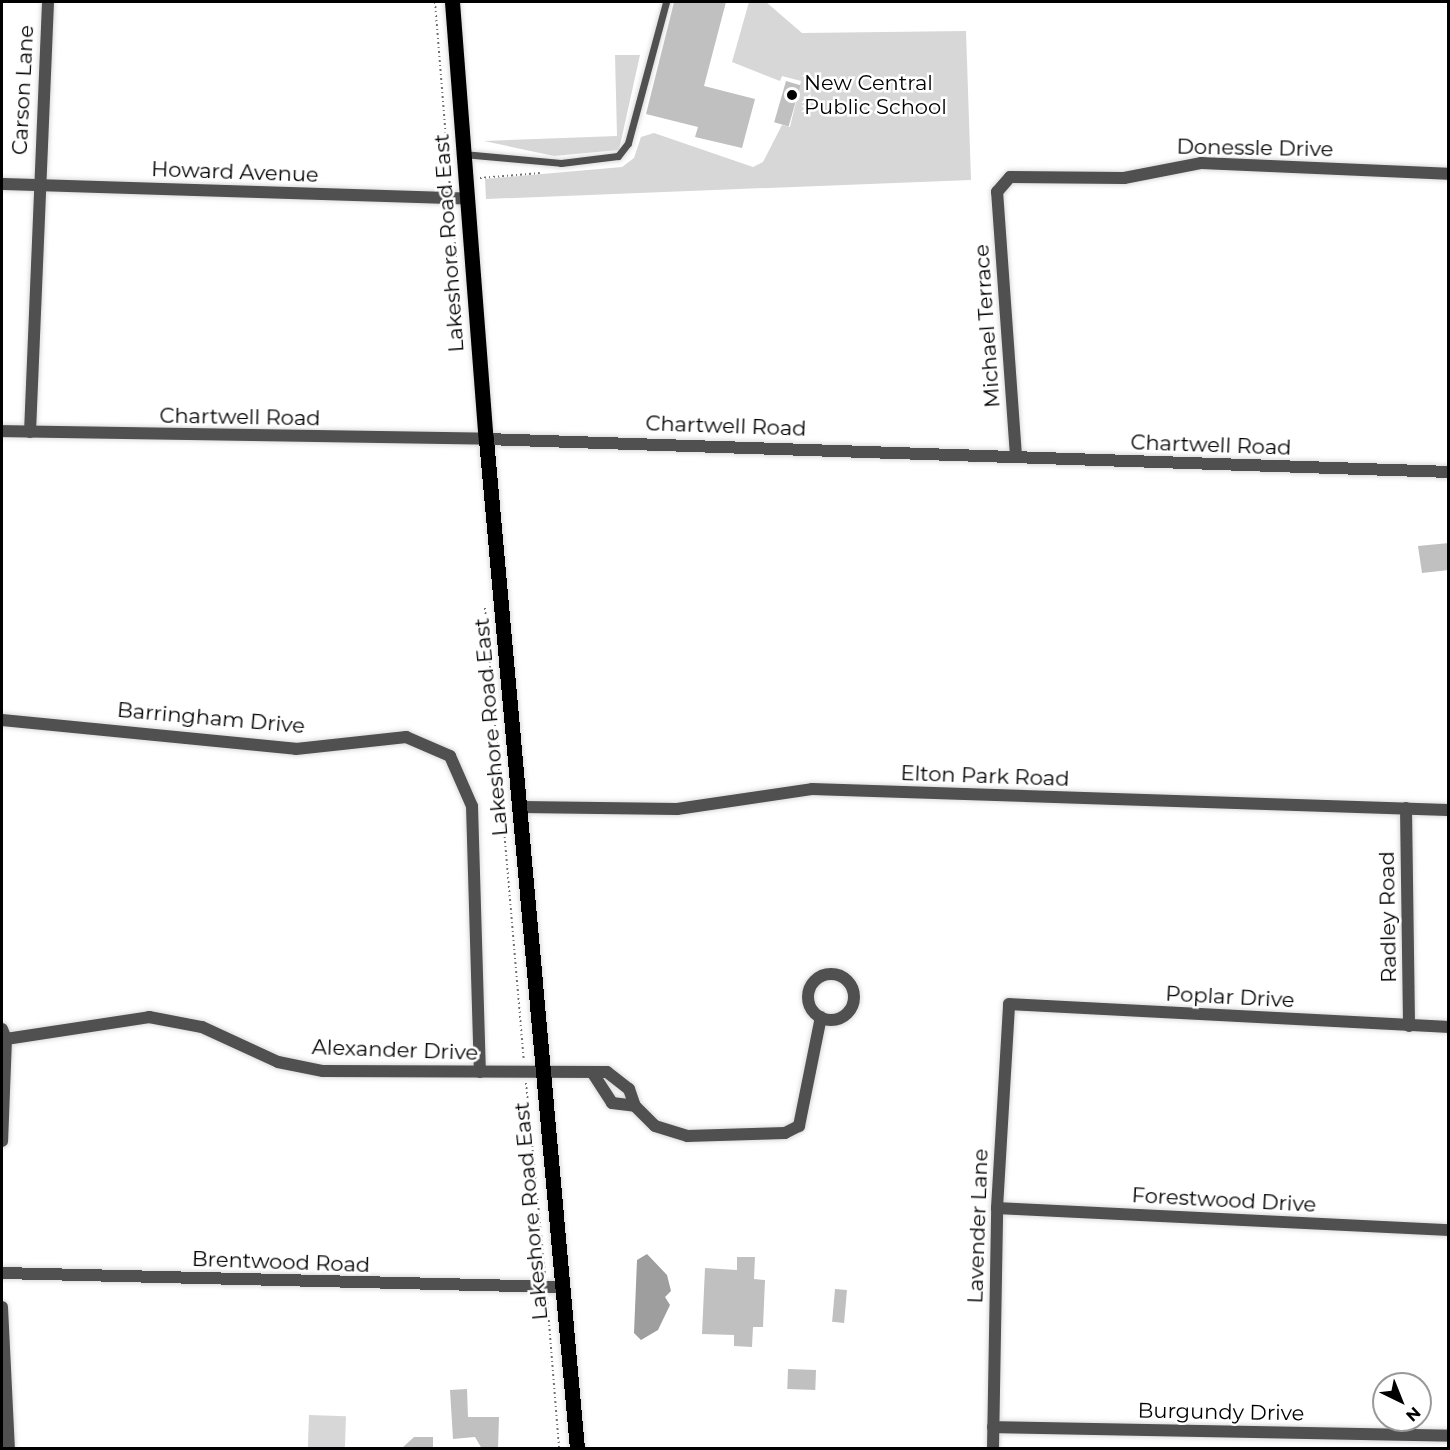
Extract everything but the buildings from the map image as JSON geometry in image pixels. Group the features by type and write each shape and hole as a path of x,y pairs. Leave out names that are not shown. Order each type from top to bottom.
{"main road":[{"name":"Lakeshore Road East","path":"452,2 486,439 521,807 533,1073 553,1289 577,1449"}],"street":[{"name":"Carson Lane","path":"30,432 38,185 48,2"},
{"name":"Donessle Drive","path":"997,192 1010,177 1124,178 1201,163 1449,174"},
{"name":"Howard Avenue","path":"2,184 467,199"},
{"name":"Michael Terrace","path":"997,192 1016,456"},
{"name":"Chartwell Road","path":"2,431 486,439 1449,472"},
{"name":"Barringham Drive","path":"2,720 296,749 406,737 450,756 472,806 480,1072"},
{"name":"Elton Park Road","path":"521,807 677,809 812,789 1449,810"},
{"name":"Radley Road","path":"1406,808 1409,1026"},
{"name":"Poplar Drive","path":"1009,1004 1449,1027"},
{"name":"Lavender Lane","path":"993,1449 997,1208 1009,1004"},
{"name":"Alexander Drive","path":"4,1034 149,1017 202,1027 278,1062 323,1071 533,1073 607,1071 629,1089 635,1106"},
{"path":"592,1072 612,1103 635,1106 655,1126 687,1136 785,1133 799,1126 821,1017"},
{"path":"2,1141 4,1034"},
{"name":"Forestwood Drive","path":"997,1208 1449,1230"},
{"name":"Brentwood Road","path":"2,1273 553,1289"},
{"path":"2,1307 9,1449"},
{"name":"Burgundy Drive","path":"993,1426 1444,1436"},
{"path":"1439,1449 1444,1436"}],"lane":[{"path":"463,154 561,163 618,156 628,143 666,2"}],"path":[{"path":"435,2 458,280"},
{"path":"465,181 546,172"},
{"path":"485,606 553,1289 559,1449"}],"shaded area":[{"name":"New Central Public School","path":"749,2 766,2 802,33 966,31 971,180 486,199 485,179 622,167 634,158 641,137 654,133 753,167 763,162 782,125 790,127 801,81 782,76 780,81 732,62"},
{"path":"615,55 640,55 619,150 554,156 484,141 617,136"},
{"path":"647,1254 667,1275 671,1291 665,1297 670,1305 658,1330 641,1340 634,1333 637,1260"},
{"path":"309,1415 346,1416 345,1448 308,1448"}],"place":[{"name":"New Central Public School","path":"792,95"}]}
